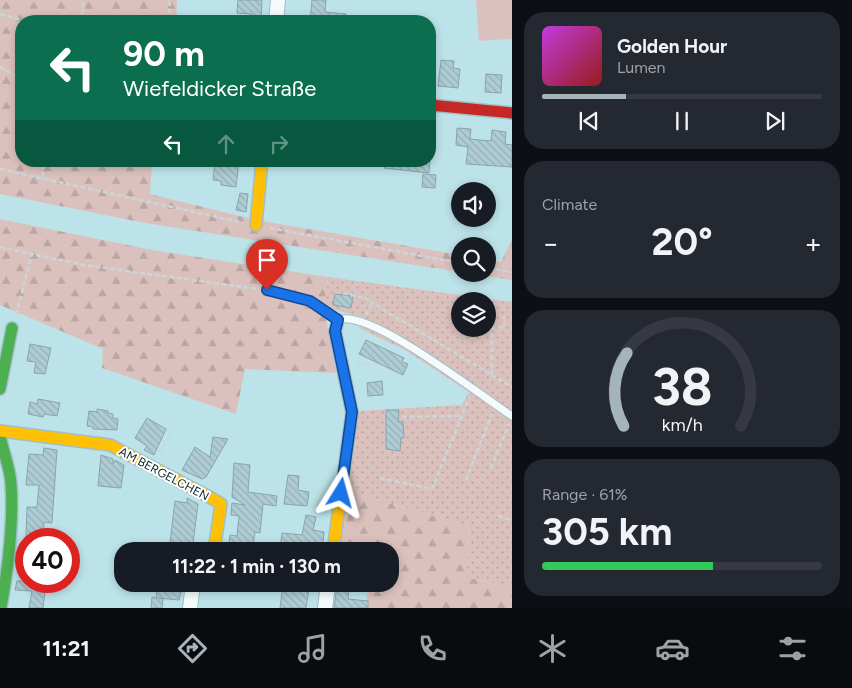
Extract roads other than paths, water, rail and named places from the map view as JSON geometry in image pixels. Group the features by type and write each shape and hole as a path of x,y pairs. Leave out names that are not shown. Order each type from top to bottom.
{"street":[{"path":"277,15 278,0"},
{"path":"436,105 512,113"},
{"path":"256,225 261,167"},
{"path":"334,542 352,425 351,402 335,331 338,320"},
{"path":"0,389 12,328"},
{"name":"AM BERGELCHEN","path":"0,431 110,445 221,504 215,542"},
{"path":"0,436 9,546 1,608"},
{"path":"190,608 192,592"},
{"path":"325,608 327,592"}],"lane":[{"path":"267,290 310,301 338,320 350,318 411,346 512,416"}]}
